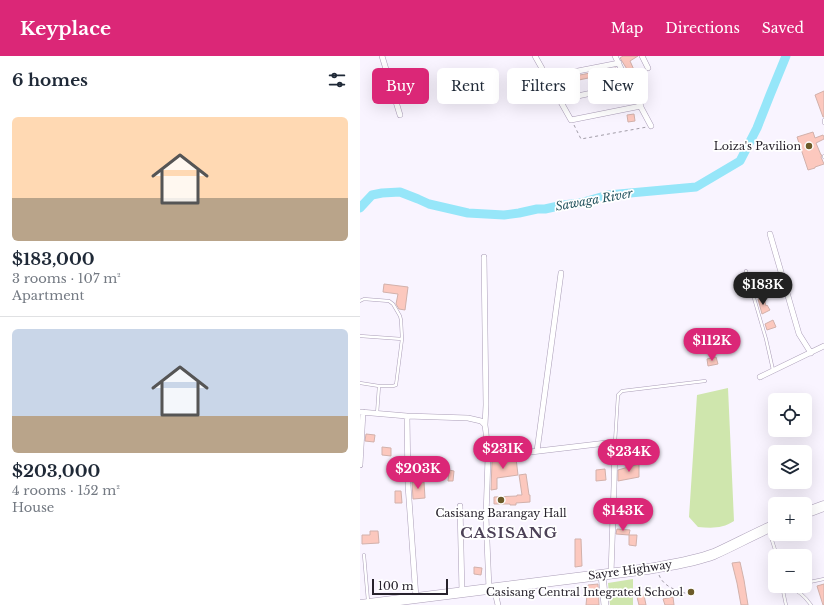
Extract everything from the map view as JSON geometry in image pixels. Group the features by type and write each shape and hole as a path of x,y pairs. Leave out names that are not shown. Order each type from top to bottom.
{"highway":[{"path":"812,510 824,506"},
{"name":"Sayre Highway","path":"364,604 658,567 700,559 768,529"}],"street":[{"path":"382,56 400,115"},
{"path":"535,56 542,68"},
{"path":"615,56 621,68"},
{"path":"642,56 648,68"},
{"path":"580,71 619,63"},
{"path":"561,104 571,120 641,106 651,126"},
{"path":"770,234 799,334 811,353"},
{"path":"484,257 485,426 488,457 486,517 491,589 498,605"},
{"path":"537,451 561,273"},
{"path":"760,377 824,346"},
{"path":"360,465 361,412 407,416 468,418 481,421 485,426"},
{"path":"407,416 408,484 416,598"},
{"path":"488,457 615,442 605,605"},
{"path":"460,506 462,592"}],"lane":[{"path":"746,270 774,370"},
{"path":"360,301 364,299 389,301 393,304 401,320 402,339 396,385 379,386 360,383"},
{"path":"360,336 402,339"},
{"path":"615,442 618,395 622,391 705,381"},
{"path":"377,414 379,386"},
{"path":"364,554 364,604"},
{"path":"812,581 824,579"},
{"path":"783,593 786,605"},
{"path":"800,593 811,605"}],"path":[{"path":"571,120 581,139 651,126"},
{"path":"658,567 662,582 667,586 691,595"}],"green space":[{"path":"728,388 734,521 721,527 698,527 689,517 697,395"},
{"path":"633,579 633,605 610,605 608,583"}],"building":[{"path":"623,56 638,56 630,61 633,68 626,68 620,58"},
{"path":"588,73 588,78 580,80 580,75"},
{"path":"824,91 824,117 823,117 815,95"},
{"path":"634,114 635,121 628,122 627,115"},
{"name":"Loiza's Pavilion","path":"813,132 815,138 823,135 824,137 824,139 816,143 822,155 821,157 824,164 808,170 797,137"},
{"path":"384,284 408,287 405,310 399,309 396,304 398,294 383,292"},
{"path":"764,298 766,306 767,305 770,310 762,314 758,299"},
{"path":"773,320 776,327 767,330 765,324"},
{"path":"716,357 718,364 708,366 707,359"},
{"path":"366,434 375,435 374,442 365,441"},
{"path":"382,447 391,448 391,456 382,455"},
{"path":"516,458 518,475 497,478 497,489 491,490 492,461"},
{"path":"639,464 639,477 618,481 618,470"},
{"path":"605,469 606,480 596,481 596,470"},
{"path":"449,470 454,471 453,481 448,481"},
{"path":"526,474 530,502 516,503 516,505 494,504 494,497 522,495 519,475"},
{"path":"412,482 424,482 425,498 413,499"},
{"path":"395,491 401,491 402,503 395,503"},
{"path":"617,529 630,530 629,535 616,534"},
{"path":"370,531 378,531 379,543 362,544 362,535 370,535"},
{"path":"629,535 637,535 636,546 629,545"},
{"path":"575,539 581,539 582,566 575,567"},
{"path":"740,562 748,605 741,605 732,563"},
{"path":"474,567 482,568 481,575 474,574"},
{"path":"598,584 599,605 586,605 588,585"},
{"path":"824,584 824,605 823,605 817,586"},
{"path":"644,595 646,605 639,605 637,597"},
{"path":"673,597 674,605 665,605 663,599"}],"waterway":[{"name":"Sawaga River","path":"360,208 372,195 400,192 429,204 468,213 504,215 580,203 608,195 696,187 740,161 757,128 786,56"}],"place":[{"name":"Loiza's Pavilion","path":"809,146"},
{"name":"Casisang Barangay Hall","path":"501,500"},
{"name":"Casisang Central Integrated School","path":"691,592"}],"district":[{"name":"CASISANG","path":"509,533"}]}
